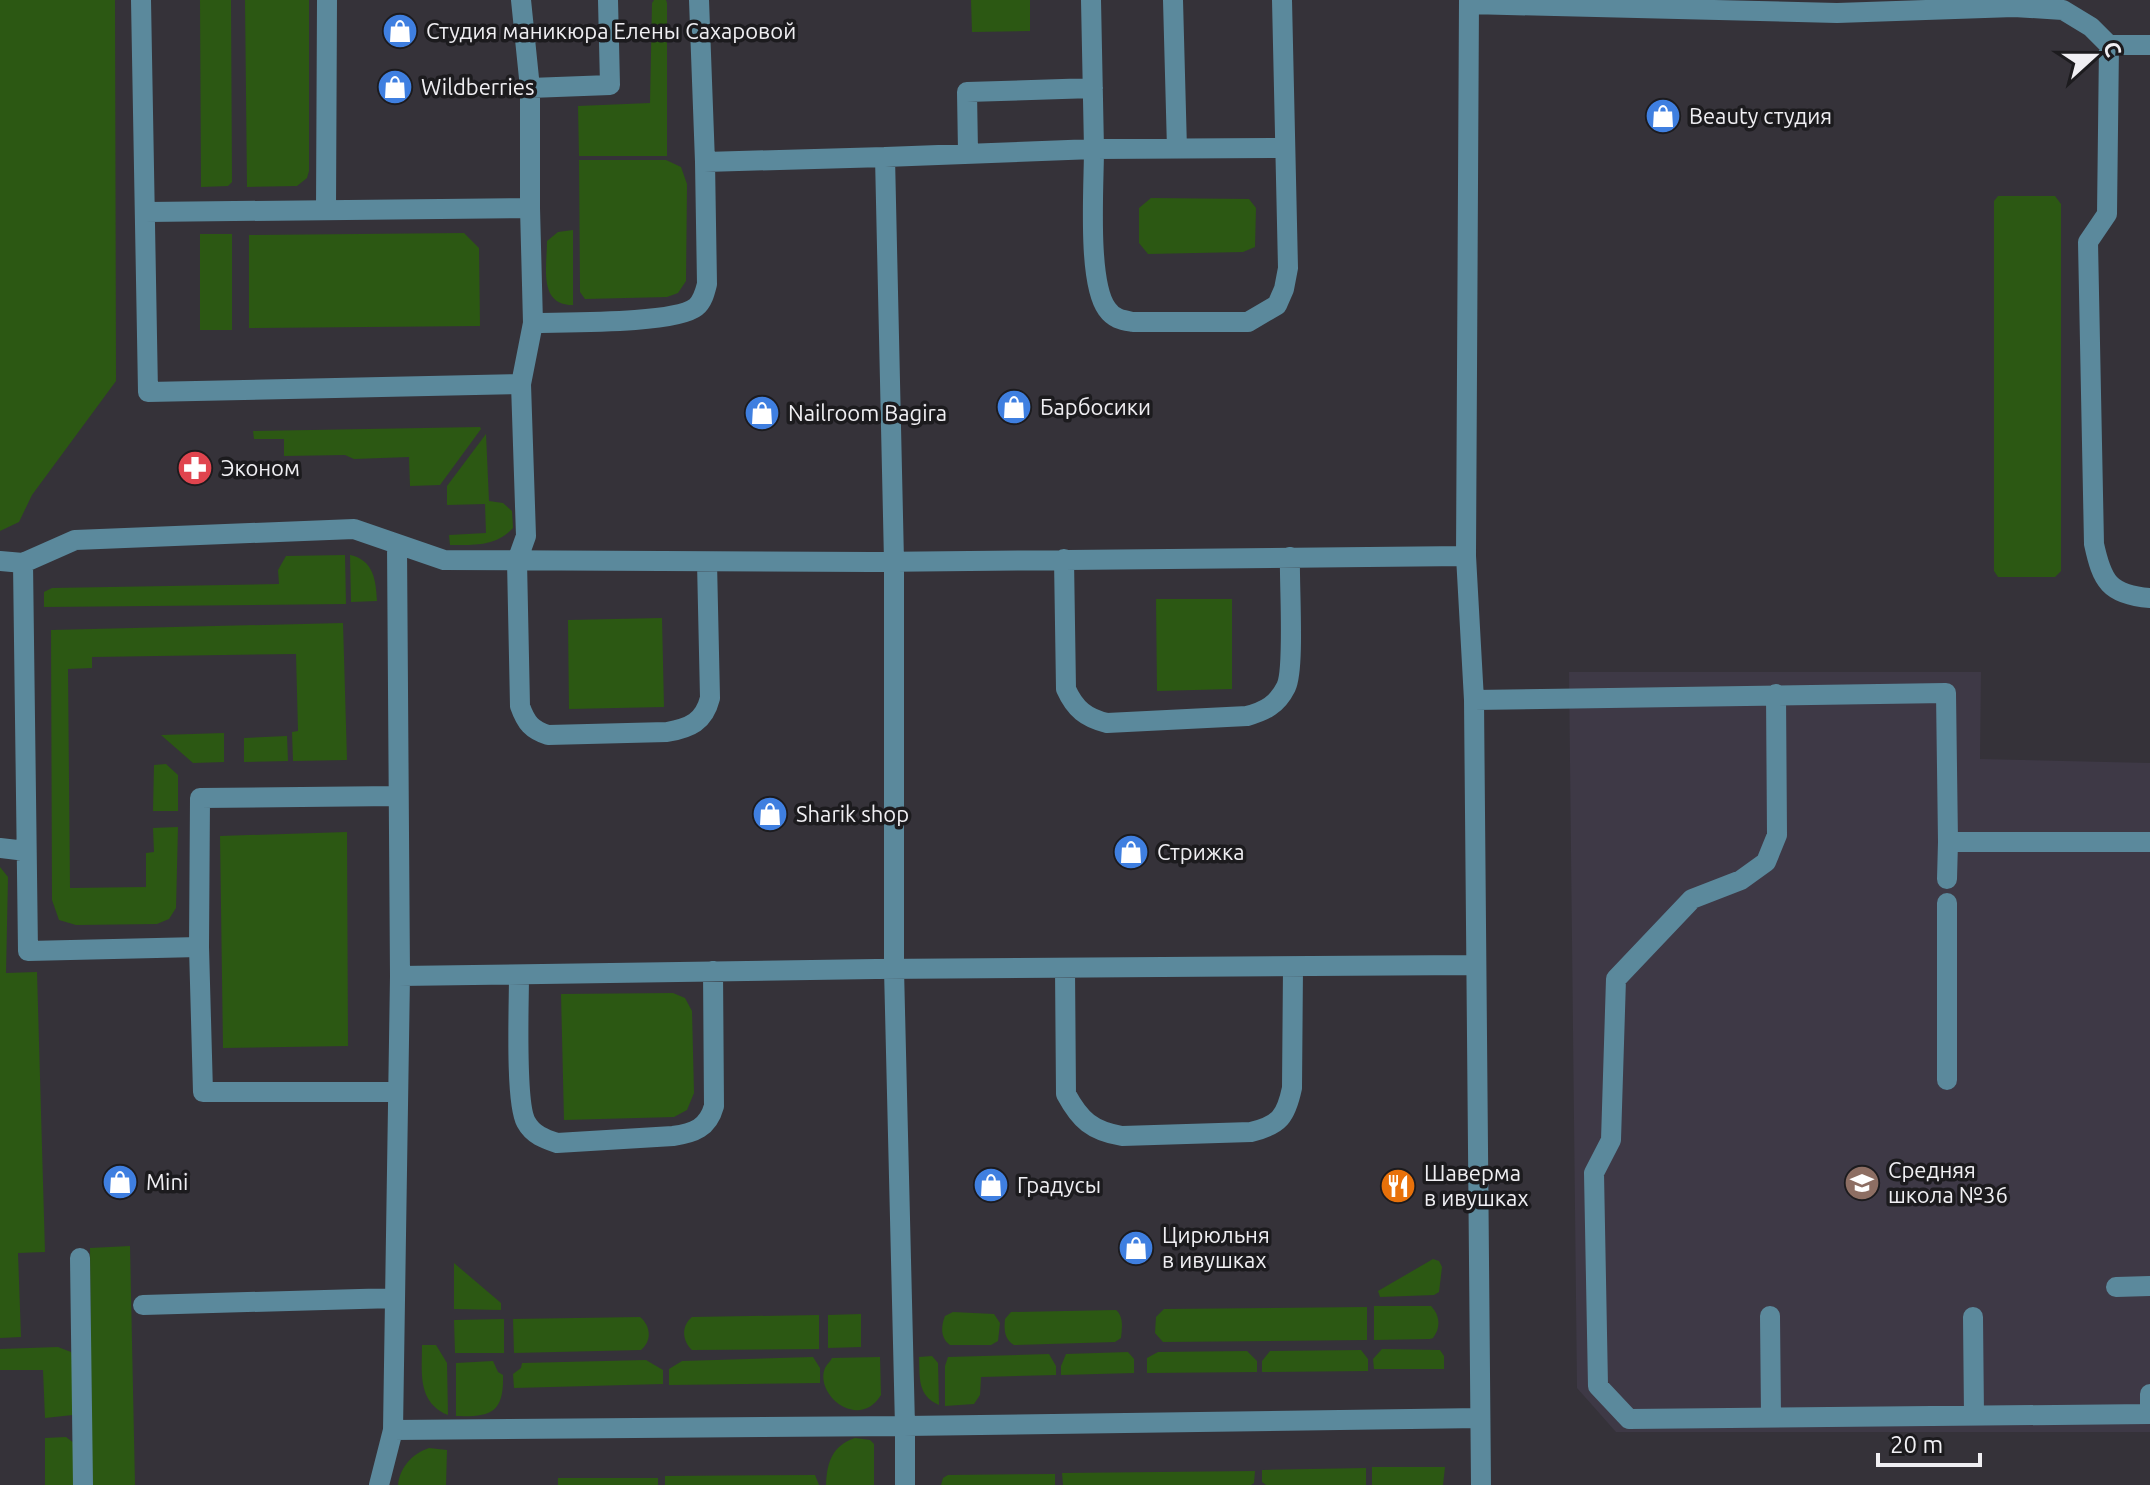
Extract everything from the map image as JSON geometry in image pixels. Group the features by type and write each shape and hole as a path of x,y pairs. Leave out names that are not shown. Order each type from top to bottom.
{"street":[{"path":"141,0 148,392 521,384"},
{"path":"326,209 327,0"},
{"path":"521,0 530,88 533,323 521,384 526,536 517,561 520,706 525,720 535,731 548,735 667,732 698,722 710,698 707,562"},
{"path":"530,88 610,85 608,0"},
{"path":"533,323 672,316 697,306 703,298 707,284 699,0"},
{"path":"1091,0 1096,283 1108,310 1117,319 1133,322 1248,322 1277,305 1288,268 1282,0"},
{"path":"1173,0 1177,149"},
{"path":"1481,1485 1474,700 1466,556 1469,2 1837,13 2014,7 2063,10 2091,27 2109,45 2150,45"},
{"path":"2109,45 2107,214 2088,242 2094,544 2100,574 2122,594 2150,598"},
{"path":"968,152 967,92 1093,88"},
{"path":"705,162 968,152 1285,148"},
{"path":"885,157 894,561 894,969 905,1485"},
{"path":"147,212 530,208"},
{"path":"0,561 23,563 75,540 354,529 444,560 707,562 1466,556"},
{"path":"379,1485 393,1430 400,976 397,545"},
{"path":"1064,559 1066,689 1072,703 1083,714 1091,720 1107,723 1247,716 1266,711 1278,701 1288,684 1290,664 1290,557"},
{"path":"23,563 28,951 199,947"},
{"path":"1474,700 1946,693 1947,879"},
{"path":"1776,694 1777,835 1766,862 1741,880 1692,899 1616,979 1611,1140 1594,1173 1598,1386 1629,1419 2150,1414 2150,1394"},
{"path":"397,796 200,798 199,947 203,1092 398,1092"},
{"path":"1948,842 2150,842"},
{"path":"0,848 26,851"},
{"path":"1947,903 1947,1080"},
{"path":"400,976 1475,965"},
{"path":"1065,969 1066,1094 1088,1124 1103,1132 1122,1136 1251,1132 1268,1128 1281,1118 1292,1088 1293,968"},
{"path":"519,976 521,1100 526,1122 541,1138 557,1143 673,1136 690,1134 703,1127 711,1118 714,1106 713,971"},
{"path":"80,1258 83,1485"},
{"path":"2116,1287 2150,1286"},
{"path":"143,1305 395,1298"},
{"path":"1770,1316 1771,1416"},
{"path":"1973,1317 1974,1416"},
{"path":"393,1430 1480,1418"}],"shaded area":[{"name":"Средняя школа №36","path":"1569,672 1981,672 1980,759 2150,763 2150,1432 1616,1432 1577,1388"}],"green space":[{"path":"0,0 115,0 116,381 32,495 19,522 0,531"},
{"path":"200,0 231,0 232,182 228,186 201,187"},
{"path":"245,0 309,0 309,171 307,178 297,186 247,187"},
{"path":"654,0 666,0 667,3 667,156 579,156 578,106 650,103"},
{"path":"971,0 1030,0 1030,31 972,32"},
{"path":"579,160 666,160 681,167 687,184 686,281 678,293 667,297 585,299 580,292"},
{"path":"1998,196 2055,196 2061,204 2061,571 2055,577 1998,577 1994,571 1994,201"},
{"path":"1151,198 1249,199 1256,208 1255,247 1243,252 1148,254 1139,243 1139,208"},
{"path":"573,230 573,305 554,299 549,292 546,273 547,241 558,232"},
{"path":"464,233 479,248 480,326 249,328 249,235"},
{"path":"200,234 232,234 232,330 200,330"},
{"path":"480,427 440,485 410,486 409,457 354,459 345,455 284,456 284,439 254,439 253,431"},
{"path":"486,434 489,501 503,503 512,511 513,528 492,542 450,545 449,535 486,533 485,504 447,505 447,486"},
{"path":"345,555 346,604 44,607 44,592 52,588 279,584 278,570 286,556"},
{"path":"350,555 369,566 377,601 351,602"},
{"path":"1156,599 1232,599 1232,689 1157,691"},
{"path":"662,618 664,707 569,709 568,620"},
{"path":"343,623 347,760 293,761 292,732 298,731 296,654 92,657 92,668 68,669 70,888 146,887 146,853 154,852 153,828 178,827 176,908 169,919 157,924 76,925 59,920 52,900 51,630"},
{"path":"224,733 224,762 193,763 161,735"},
{"path":"287,736 288,761 244,762 244,738"},
{"path":"166,764 178,775 178,811 153,811 154,765"},
{"path":"347,832 348,1046 223,1048 220,836"},
{"path":"0,867 8,877 6,973 37,972 45,1252 18,1253 21,1337 0,1338"},
{"path":"673,993 685,998 692,1011 694,1093 687,1110 674,1117 564,1120 561,994"},
{"path":"130,1246 135,1485 92,1485 90,1248"},
{"path":"1433,1259 1439,1261 1442,1267 1439,1292 1434,1295 1380,1297 1378,1291"},
{"path":"454,1263 501,1303 501,1310 454,1309"},
{"path":"1374,1306 1431,1306 1438,1317 1437,1330 1430,1339 1374,1340"},
{"path":"1367,1307 1367,1340 1163,1342 1155,1333 1156,1317 1164,1309"},
{"path":"1116,1310 1122,1327 1121,1338 1115,1342 1014,1345 1005,1334 1005,1319 1011,1312"},
{"path":"953,1312 994,1314 1000,1323 998,1341 991,1345 950,1345 944,1339 942,1328 945,1316"},
{"path":"861,1314 861,1347 828,1348 828,1315"},
{"path":"819,1315 819,1349 692,1350 685,1338 686,1325 692,1317"},
{"path":"640,1317 649,1334 641,1350 514,1353 513,1319"},
{"path":"504,1319 504,1353 455,1353 454,1320"},
{"path":"422,1345 436,1345 447,1363 448,1415 431,1403 426,1395 422,1376"},
{"path":"58,1347 71,1352 76,1366 73,1415 45,1418 43,1370 0,1370 0,1349"},
{"path":"1382,1349 1440,1350 1444,1356 1444,1369 1374,1369 1373,1359"},
{"path":"1361,1350 1368,1359 1368,1371 1262,1372 1262,1361 1270,1351"},
{"path":"1247,1351 1257,1361 1257,1372 1147,1373 1147,1358 1158,1352"},
{"path":"1128,1352 1134,1359 1134,1373 1061,1375 1066,1354"},
{"path":"1049,1354 1056,1366 1056,1375 981,1377 980,1395 974,1404 945,1406 945,1366 948,1357"},
{"path":"932,1356 938,1363 939,1405 923,1391 920,1379 919,1357"},
{"path":"813,1357 820,1368 820,1383 669,1385 669,1369 682,1361"},
{"path":"880,1357 881,1395 872,1405 861,1410 851,1409 832,1398 823,1378 832,1358"},
{"path":"646,1360 663,1370 663,1384 514,1388 513,1374 522,1363"},
{"path":"493,1361 503,1375 498,1405 487,1413 456,1416 456,1363"},
{"path":"66,1437 74,1443 77,1485 45,1485 45,1438"},
{"path":"855,1438 870,1440 874,1444 874,1485 826,1485 832,1456 841,1445"},
{"path":"429,1448 447,1450 446,1485 398,1485 401,1472 408,1462"},
{"path":"1372,1467 1445,1467 1443,1485 1372,1485"},
{"path":"1366,1468 1366,1485 1266,1485 1262,1482 1262,1470"},
{"path":"1255,1471 1251,1485 1063,1485 1062,1473"},
{"path":"1055,1474 1055,1485 941,1485 948,1475"},
{"path":"815,1475 819,1485 665,1485 665,1476"},
{"path":"558,1478 658,1478 658,1485 558,1485"}],"place":[{"name":"Студия маникюра Елены Сахаровой","path":"400,31"},
{"name":"Wildberries","path":"395,87"},
{"name":"Beauty студия","path":"1663,116"},
{"name":"Барбосики","path":"1014,407"},
{"name":"Nailroom Bagira","path":"762,413"},
{"name":"Эконом","path":"195,468"},
{"name":"Sharik shop","path":"770,814"},
{"name":"Стрижка","path":"1131,852"},
{"name":"Mini","path":"120,1182"},
{"name":"Средняя школа №36","path":"1862,1183"},
{"name":"Градусы","path":"991,1185"},
{"name":"Шаверма в ивушках","path":"1398,1186"},
{"name":"Цирюльня в ивушках","path":"1136,1248"}]}
